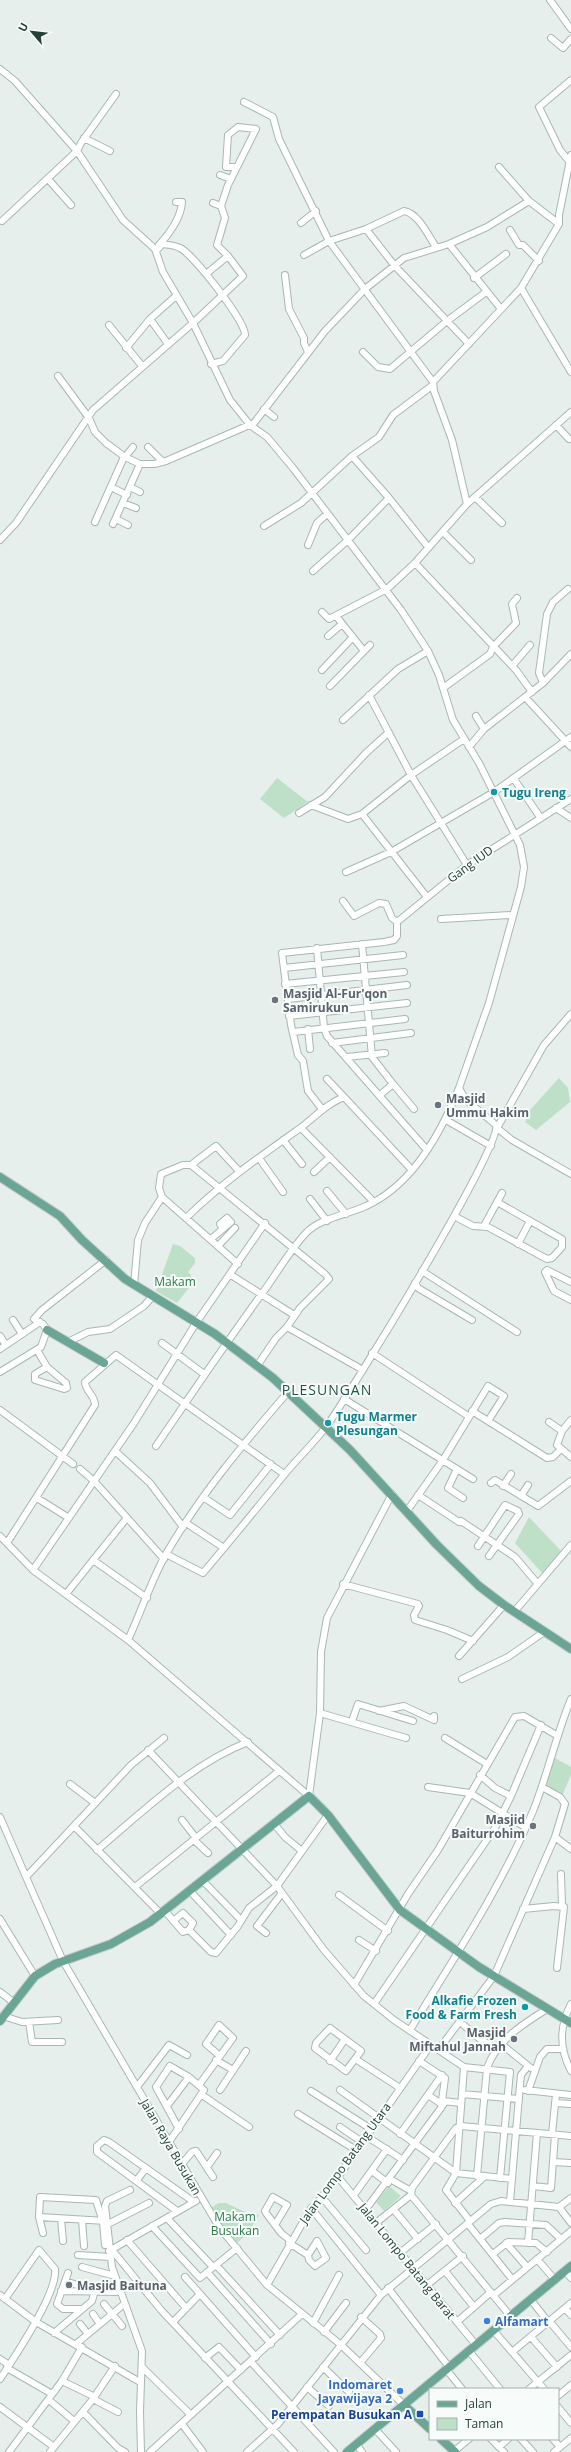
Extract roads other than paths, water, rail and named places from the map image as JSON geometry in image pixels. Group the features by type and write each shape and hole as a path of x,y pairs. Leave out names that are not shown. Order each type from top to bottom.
{"main road":[{"path":"0,1177 60,1216 82,1240 152,1297 226,1342 258,1366 326,1427 392,1494 471,1579 504,1605 571,1649"},
{"path":"47,1330 104,1363"},
{"path":"2,2018 13,2002 36,1976 49,1966 111,1944 163,1912 310,1796 328,1815 400,1910 494,1976 571,2023"},
{"path":"347,2452 405,2406 448,2368 568,2269"},
{"path":"405,2406 429,2428"},
{"path":"442,2440 454,2452"}],"street":[{"path":"550,0 571,29"},
{"path":"551,38 563,48 571,39"},
{"path":"0,69 15,81 77,151 120,215 155,250 163,272 193,323 211,364 230,400 250,424 267,438 311,492 387,589 428,651 443,688 453,720 469,746 515,833 520,845 524,866 521,887 512,915 489,1003 446,1120 427,1150 412,1170 374,1202 327,1221 306,1232 262,1295 226,1342 156,1446"},
{"path":"264,526 300,503 352,456 379,437 393,415 433,384 521,288 539,261 559,224 570,158 560,150 539,107 571,80"},
{"path":"2,221 77,151 84,138 116,94"},
{"path":"244,102 273,117 279,139 299,182 304,186 329,241 411,351 433,384 449,429 467,504"},
{"path":"0,540 16,523 99,404 193,323 242,276 228,256 217,244 225,218 221,206 230,179 256,129 238,127 228,135 226,167 236,167"},
{"path":"84,138 110,151"},
{"path":"499,167 529,201 559,224"},
{"path":"220,175 230,179"},
{"path":"48,179 71,205"},
{"path":"58,376 89,418 100,438 125,457 140,464 163,462 254,423 264,409 279,393 308,352 365,289 394,265 404,258 449,244 498,222 529,201"},
{"path":"155,250 172,232 183,204 182,202 176,202"},
{"path":"213,203 221,206"},
{"path":"301,223 316,211"},
{"path":"304,255 329,241 366,229 398,212 410,212 436,247"},
{"path":"366,229 394,265 469,344"},
{"path":"510,230 519,245 523,245 539,261"},
{"path":"155,250 162,244 180,248 206,274 222,294 246,333 223,361 211,364"},
{"path":"449,244 474,278 501,309"},
{"path":"474,278 506,254"},
{"path":"206,274 228,256"},
{"path":"285,275 289,309 304,338 304,343 308,352"},
{"path":"521,288 571,372"},
{"path":"363,352 378,367 386,370 486,292"},
{"path":"126,348 150,319 176,296"},
{"path":"150,319 168,344"},
{"path":"109,325 142,366"},
{"path":"264,409 274,417"},
{"path":"322,612 328,619 387,589 415,563 467,504 571,412"},
{"path":"556,425 569,439"},
{"path":"96,522 125,457 133,447"},
{"path":"148,447 163,462"},
{"path":"352,456 389,498 428,547"},
{"path":"128,525 115,522 140,464"},
{"path":"111,487 127,495"},
{"path":"130,487 140,492"},
{"path":"475,497 502,523"},
{"path":"313,571 348,540 389,498"},
{"path":"123,503 136,508"},
{"path":"308,545 317,523 327,514"},
{"path":"443,532 471,560"},
{"path":"415,563 512,666 532,692"},
{"path":"543,683 539,673 547,614 553,602 568,589"},
{"path":"443,688 490,654 494,647 518,623 512,604 517,598"},
{"path":"336,616 364,651"},
{"path":"328,636 342,624"},
{"path":"322,670 353,637"},
{"path":"330,686 370,645"},
{"path":"512,666 530,645"},
{"path":"342,720 398,669 428,651"},
{"path":"469,746 484,729 526,698 543,683 571,654"},
{"path":"369,695 411,775 467,865"},
{"path":"526,698 571,747"},
{"path":"476,716 484,729"},
{"path":"299,813 325,797 388,733"},
{"path":"346,872 391,852 440,822 494,792 571,737"},
{"path":"312,805 348,819 362,814 411,775 464,739"},
{"path":"514,779 540,817"},
{"name":"Gang IUD","path":"397,922 427,896 467,865 540,817 571,799"},
{"path":"556,808 571,818"},
{"path":"362,814 427,896"},
{"path":"322,1109 308,1091 302,1061 298,1055 289,1016 283,952 396,939 397,922 393,920 384,903 379,903 354,916 343,901"},
{"path":"441,919 512,915"},
{"path":"362,944 373,1060 414,1109"},
{"path":"317,948 320,964 324,1028 332,1043 347,1057 427,1150"},
{"path":"284,968 403,955"},
{"path":"285,984 404,972"},
{"path":"288,999 322,994 367,991 407,985"},
{"path":"289,1016 407,1003"},
{"path":"80,1469 94,1481 126,1519 165,1556 203,1573 284,1474 326,1427 363,1370 454,1216 491,1146 497,1128 544,1045 571,1014"},
{"path":"293,1032 405,1019"},
{"path":"308,1030 310,1049"},
{"path":"332,1043 411,1033"},
{"path":"347,1057 385,1053"},
{"path":"327,1079 412,1170"},
{"path":"380,1095 393,1084"},
{"path":"459,1088 465,1099 495,1123 497,1128 512,1140 571,1174"},
{"path":"186,1218 218,1187 239,1171 301,1128 322,1109 344,1098"},
{"path":"446,1120 491,1146"},
{"path":"301,1128 374,1202"},
{"path":"283,1140 302,1164"},
{"path":"238,1264 162,1197 159,1188 161,1174 183,1165 191,1165 216,1146 239,1171"},
{"path":"314,1172 330,1157"},
{"path":"259,1158 283,1192"},
{"path":"191,1165 265,1223 329,1279 294,1315 287,1327 276,1338 258,1366"},
{"path":"327,1191 346,1214"},
{"path":"484,1226 502,1193"},
{"path":"134,1281 138,1240 145,1223 162,1197"},
{"path":"310,1199 327,1221"},
{"path":"454,1216 473,1226 484,1226 547,1259 552,1258 562,1247 562,1239 497,1202"},
{"path":"518,1244 530,1221"},
{"path":"33,1570 160,1385 196,1324 265,1223"},
{"path":"218,1246 235,1228"},
{"path":"211,1239 223,1229"},
{"path":"0,1372 43,1345 47,1330 40,1322 34,1319 42,1310 106,1260"},
{"path":"571,1282 547,1270 545,1272 554,1291 571,1300"},
{"path":"422,1271 517,1332"},
{"path":"231,1274 294,1315"},
{"path":"415,1283 418,1288 472,1320"},
{"path":"68,1342 88,1332 110,1329 144,1306 152,1297"},
{"path":"13,1320 22,1334"},
{"path":"0,1349 40,1322"},
{"path":"287,1327 363,1370"},
{"path":"0,1336 6,1345"},
{"path":"162,1343 204,1374"},
{"path":"37,1350 47,1367 66,1383 67,1388 50,1386 35,1380 36,1374 47,1367"},
{"path":"372,1353 470,1414 488,1421 547,1458 553,1457 560,1449"},
{"path":"7,1543 37,1498 95,1404 94,1399 85,1386 85,1382 104,1363 118,1355 284,1474"},
{"path":"407,1511 443,1460 487,1387 490,1386 504,1396 488,1421"},
{"path":"128,1640 165,1556 184,1525 203,1497 244,1444 288,1392"},
{"path":"344,1399 473,1479"},
{"path":"0,1410 73,1464"},
{"path":"571,1420 562,1431 558,1442 560,1449 571,1457"},
{"path":"549,1422 562,1431"},
{"path":"115,1450 150,1483 184,1525 224,1548"},
{"path":"203,1497 225,1514 231,1514 271,1464"},
{"path":"457,1469 448,1488 463,1498"},
{"path":"503,1486 511,1474"},
{"path":"491,1483 494,1480 536,1506 539,1506 571,1481"},
{"path":"521,1496 528,1485"},
{"path":"310,1796 320,1713 319,1690 324,1632 330,1611 343,1584 392,1494"},
{"path":"418,1495 460,1521 519,1561 538,1582"},
{"path":"37,1498 69,1518"},
{"path":"478,1546 505,1505 509,1505 518,1511 519,1514 489,1556"},
{"path":"66,1594 126,1519"},
{"path":"0,1536 33,1570 128,1640 310,1796"},
{"path":"514,1612 571,1545"},
{"path":"93,1560 147,1598"},
{"path":"343,1584 418,1604 419,1606 414,1615 415,1620 448,1630 473,1641"},
{"path":"459,1656 504,1605"},
{"path":"462,1679 508,1657 544,1632"},
{"path":"410,2030 458,1951 525,1827 542,1787 571,1699"},
{"path":"352,1721 355,1703 413,1721"},
{"path":"379,1711 404,1706 434,1720 434,1716"},
{"path":"320,1713 352,1721 406,1738"},
{"path":"354,1985 376,1952 408,1894 438,1850 480,1775 515,1717 524,1716 558,1736"},
{"path":"374,2004 427,1929 502,1814 541,1726"},
{"path":"26,1877 75,1828 95,1803 148,1750 164,1738"},
{"path":"445,1738 487,1764"},
{"path":"97,1850 179,1782 219,1756 248,1742"},
{"path":"148,1750 277,1886 324,1950 354,1985 374,2004 430,2046 439,2049 464,2067 487,2068 510,2072 500,2178"},
{"path":"135,1887 215,1821 279,1771"},
{"path":"480,1775 495,1788 511,1796"},
{"path":"70,1784 95,1803"},
{"path":"428,1787 470,1793 525,1827"},
{"path":"439,2049 494,1976 555,1837 565,1804 560,1797 542,1787"},
{"path":"188,1930 214,1954 231,1935 249,1908 277,1886 328,1815"},
{"name":"Jalan Raya Busukan","path":"0,1817 63,1961 200,2199 219,2228 267,2286 340,2344 405,2406"},
{"path":"182,1820 195,1839 208,1852"},
{"path":"274,1824 286,1838 302,1851"},
{"path":"75,1828 135,1887 174,1921 184,1933 193,1923 184,1914 174,1921"},
{"path":"555,1837 571,1849"},
{"path":"557,1968 564,1907 562,1907 561,1874"},
{"path":"203,1880 241,1920"},
{"path":"190,1891 231,1935"},
{"path":"266,1932 257,1926 282,1892"},
{"path":"339,1895 388,1931"},
{"path":"523,1909 554,1906 562,1907"},
{"path":"0,1920 36,1976"},
{"path":"359,1940 376,1952"},
{"path":"0,1992 13,2002"},
{"path":"571,2004 562,2018 561,2049 571,2071"},
{"path":"477,2176 487,2068 499,2046 522,2025 548,2010"},
{"path":"2,2018 16,2022 58,2020"},
{"path":"29,2022 32,2042 62,2042"},
{"path":"460,2022 481,2040 499,2046 534,2070"},
{"path":"199,2085 218,2058 234,2038 219,2025 206,2044 218,2058 233,2070"},
{"path":"328,2028 361,2050 357,2060 346,2071 316,2050 316,2043 328,2028"},
{"path":"330,2061 345,2039"},
{"path":"137,2088 169,2045 187,2055"},
{"name":"Jalan Lompo Batang Utara","path":"267,2286 290,2242 311,2208 338,2177 430,2046"},
{"path":"528,2090 540,2057 548,2049 561,2049"},
{"path":"220,2090 246,2051"},
{"path":"357,2060 400,2088"},
{"path":"366,2209 389,2181 443,2103 446,2079 419,2060"},
{"path":"168,2142 179,2129 204,2090 173,2066 169,2067 156,2087 179,2129"},
{"path":"510,2202 520,2090 523,2073 528,2066"},
{"path":"464,2067 461,2126 456,2173 446,2190 480,2239 512,2279"},
{"path":"400,2134 442,2075"},
{"path":"167,2106 189,2077"},
{"path":"340,2090 378,2119 456,2173 512,2179"},
{"path":"520,2090 571,2095"},
{"path":"311,2091 371,2129"},
{"path":"202,2094 249,2127"},
{"path":"462,2094 519,2099"},
{"path":"533,2186 551,2188 556,2094"},
{"path":"428,2095 443,2103 461,2103"},
{"path":"555,2103 571,2104"},
{"path":"298,2114 356,2150"},
{"path":"377,2222 394,2210 411,2193 456,2128 461,2126 482,2127 571,2136"},
{"path":"340,2127 387,2150 403,2160"},
{"path":"528,2243 537,2133"},
{"path":"177,2211 97,2152 97,2146 104,2140 109,2142 194,2202"},
{"path":"354,2195 387,2150"},
{"path":"181,2165 194,2152 197,2152 209,2164 213,2177"},
{"path":"209,2164 217,2153"},
{"path":"553,2162 571,2163"},
{"path":"136,2180 146,2168"},
{"path":"372,2171 411,2193 511,2317"},
{"path":"455,2203 485,2176"},
{"name":"Jalan Lompo Batang Barat","path":"338,2177 377,2222 457,2322 499,2388"},
{"path":"130,2190 106,2202 106,2222 109,2251 115,2276 141,2346 141,2452"},
{"path":"321,2196 366,2250"},
{"path":"43,2233 39,2217 40,2197 96,2200 106,2222"},
{"path":"247,2452 273,2429 381,2295 494,2202 510,2202 559,2207 571,2198"},
{"path":"78,2255 109,2251 200,2199"},
{"path":"39,2217 106,2222 149,2203"},
{"path":"559,2207 571,2224"},
{"path":"311,2208 381,2295"},
{"path":"394,2210 418,2239"},
{"path":"167,2218 280,2335"},
{"path":"61,2219 63,2241"},
{"path":"82,2220 84,2246"},
{"path":"480,2239 502,2222 548,2226 561,2239"},
{"path":"401,2252 436,2224"},
{"path":"152,2226 198,2277 202,2277 236,2248"},
{"path":"275,2226 290,2242 308,2255 309,2260 315,2266 326,2258 318,2238 308,2255"},
{"path":"457,2322 474,2307 537,2260 571,2231"},
{"path":"127,2240 186,2308"},
{"path":"493,2254 506,2243 538,2243 547,2252"},
{"path":"506,2243 527,2267"},
{"path":"0,2379 36,2322 55,2274 53,2266 39,2250 2,2297 36,2322 116,2366 140,2382"},
{"path":"109,2251 205,2358 294,2452"},
{"path":"427,2285 463,2256"},
{"path":"537,2260 555,2280"},
{"path":"82,2266 115,2276"},
{"path":"568,2269 571,2278"},
{"path":"445,2271 474,2307"},
{"path":"207,2272 271,2344"},
{"path":"68,2273 57,2302 58,2306 63,2309 82,2309"},
{"path":"313,2323 339,2275"},
{"path":"184,2277 200,2294 292,2406 334,2452"},
{"path":"65,2281 93,2290"},
{"path":"388,2288 461,2388"},
{"path":"54,2333 92,2301 93,2290"},
{"path":"61,2291 93,2290 119,2292"},
{"path":"173,2322 200,2294"},
{"path":"531,2300 571,2347"},
{"path":"324,2332 346,2303"},
{"path":"512,2352 571,2303"},
{"path":"104,2304 122,2326"},
{"path":"10,2452 62,2381 79,2346 88,2334 123,2305"},
{"path":"565,2308 571,2315"},
{"path":"93,2314 100,2324"},
{"path":"150,2452 271,2344 302,2314"},
{"path":"360,2363 381,2338 380,2334 361,2318"},
{"path":"80,2324 88,2334"},
{"path":"494,2331 543,2388"},
{"path":"531,2337 557,2367"},
{"path":"205,2358 219,2347 241,2370"},
{"path":"530,2388 571,2355"},
{"path":"0,2359 8,2366 52,2394"},
{"path":"0,2407 28,2428 52,2449 94,2398 116,2366"},
{"path":"142,2367 191,2415"},
{"path":"322,2367 349,2392"},
{"path":"62,2381 118,2412"},
{"path":"559,2395 571,2385"},
{"path":"307,2387 329,2406"},
{"path":"48,2400 74,2421"},
{"path":"559,2408 571,2423"},
{"path":"83,2412 118,2448 125,2452"},
{"path":"182,2424 204,2452"},
{"path":"376,2430 396,2452"},
{"path":"553,2440 557,2450 571,2438"},
{"path":"454,2452 468,2440"},
{"path":"492,2440 504,2452"},
{"path":"499,2447 507,2440"},
{"path":"522,2440 533,2452"},
{"path":"357,2445 362,2452"}],"place":[{"name":"Tugu Ireng","path":"494,792"},
{"name":"Masjid Al-Fur'qon Samirukun","path":"275,1000"},
{"name":"Masjid Ummu Hakim","path":"438,1105"},
{"name":"Tugu Marmer Plesungan","path":"328,1423"},
{"name":"Masjid Baiturrohim","path":"533,1826"},
{"name":"Alkafie Frozen Food & Farm Fresh","path":"525,2007"},
{"name":"Masjid Miftahul Jannah","path":"514,2039"},
{"name":"Masjid Baituna","path":"69,2285"},
{"name":"Alfamart","path":"487,2321"},
{"name":"Indomaret Jayawijaya 2","path":"400,2391"},
{"name":"Perempatan Busukan A","path":"420,2414"}],"district":[{"name":"PLESUNGAN","path":"327,1389"}],"park label":[{"name":"Makam","path":"175,1281"},
{"name":"Makam Busukan","path":"235,2223"}]}
